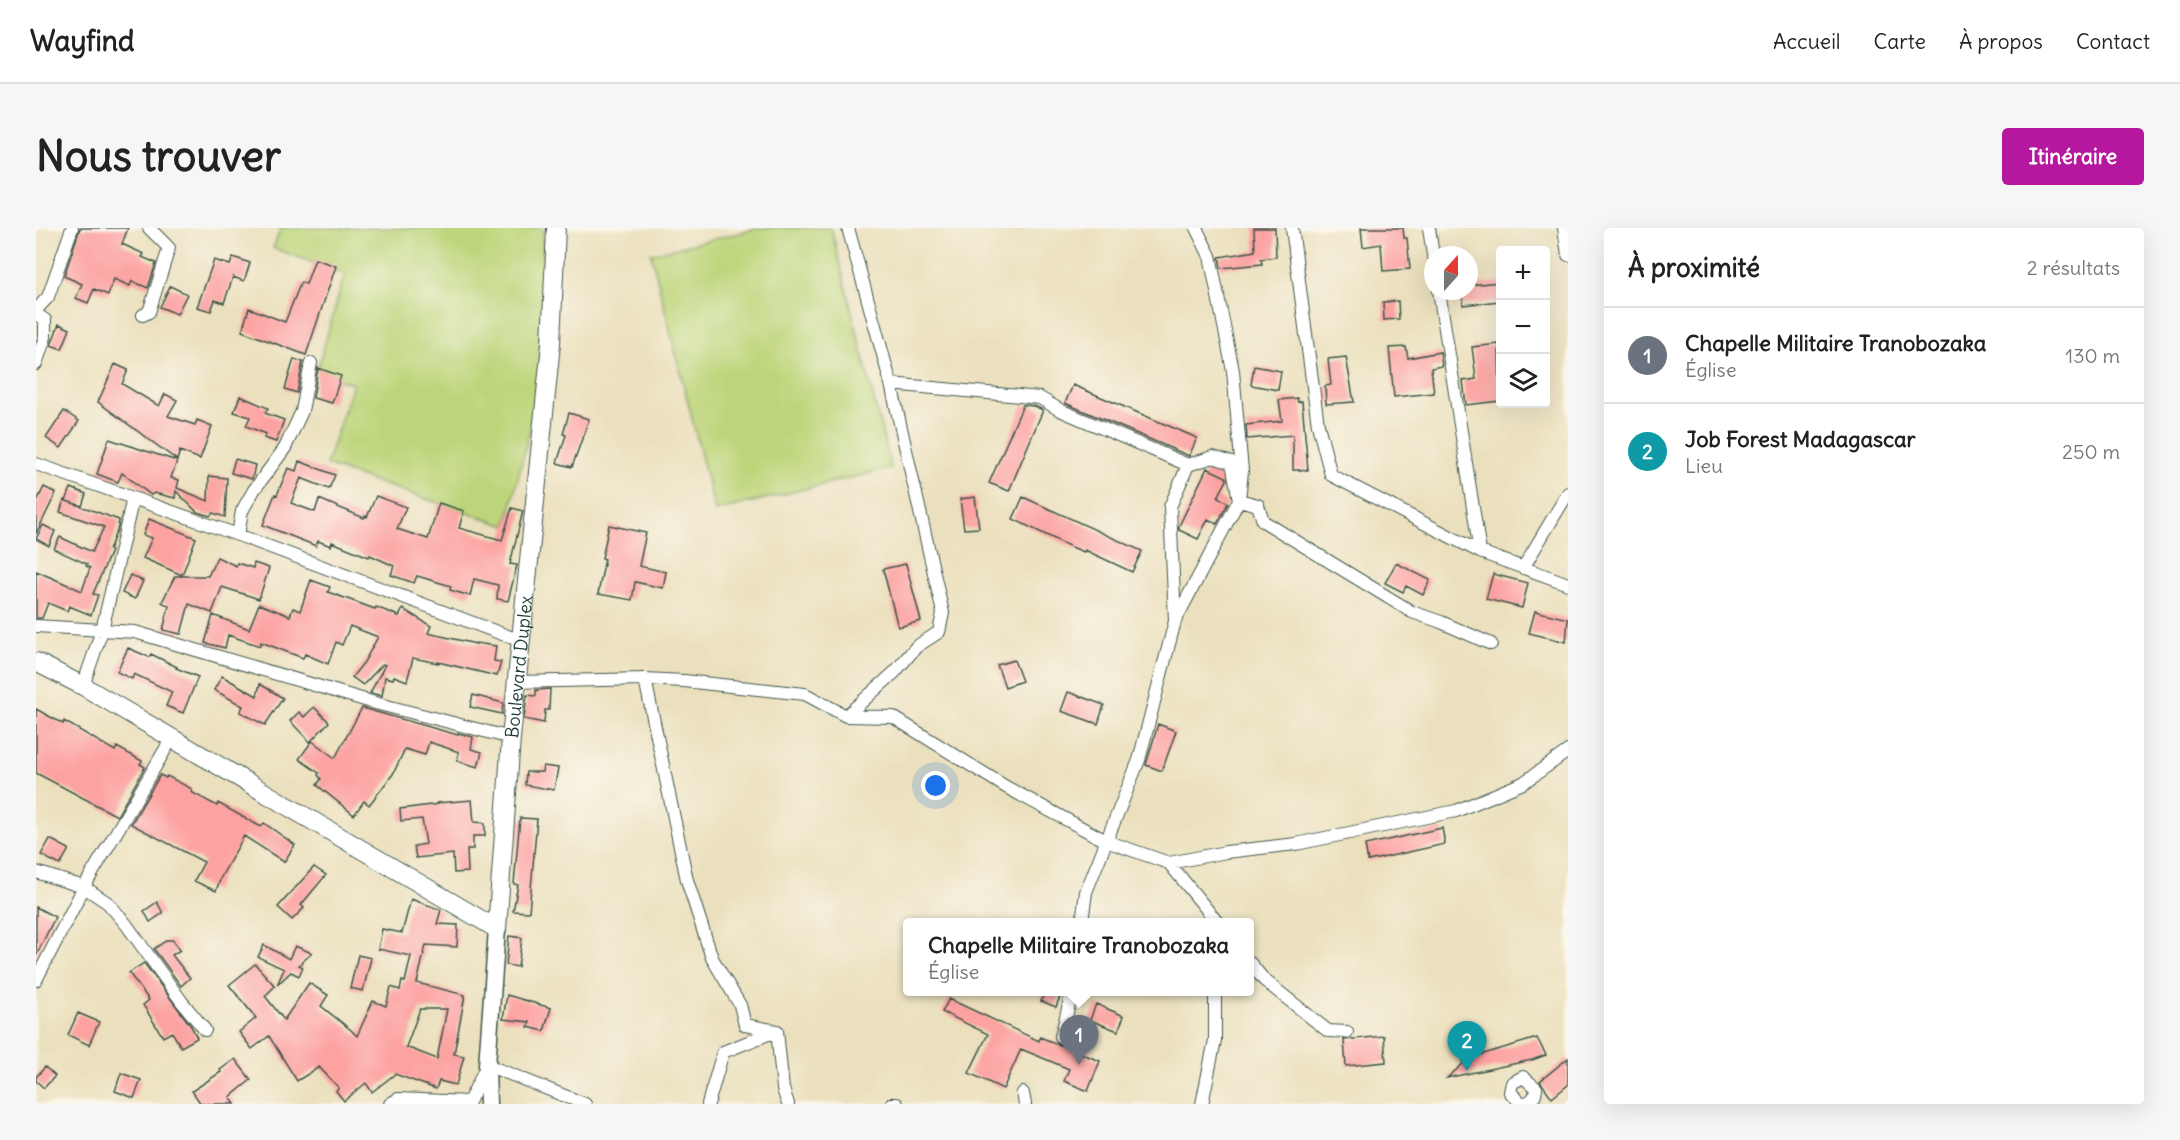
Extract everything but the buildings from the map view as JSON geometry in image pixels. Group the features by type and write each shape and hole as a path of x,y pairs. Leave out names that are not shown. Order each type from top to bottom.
{"main road":[{"name":"Boulevard Duplex","path":"497,929 516,682 551,344 556,228"},
{"path":"36,662 83,686 497,929"}],"street":[{"path":"36,364 45,337 45,320 36,312 48,297 72,228"},
{"path":"143,315 149,312 169,248 149,228"},
{"path":"846,716 895,672 916,647 939,632 943,613 891,384 848,228"},
{"path":"1083,918 1086,892 1140,760 1175,621 1239,500 1242,471 1233,371 1210,256 1196,228"},
{"path":"1292,228 1317,425 1331,475 1480,552 1568,584"},
{"path":"1429,228 1432,246"},
{"path":"1564,228 1568,255"},
{"path":"1440,300 1480,552"},
{"path":"238,535 242,511 254,490 285,448 302,411 311,363"},
{"path":"891,384 1040,398 1060,410 1188,465 1213,457 1232,463 1239,500"},
{"path":"36,464 238,535 520,641"},
{"path":"1175,621 1170,507 1188,465"},
{"path":"1523,568 1568,493"},
{"path":"83,686 102,630 133,498"},
{"path":"1239,500 1258,505 1263,521 1412,612 1491,644"},
{"path":"36,626 135,632 375,703 511,738"},
{"path":"645,679 687,880 712,958 740,1005 745,1025 777,1031"},
{"path":"516,682 645,679 805,694 846,716 893,717 1006,787 1106,841 1169,863 1226,852 1296,844 1456,812 1523,783 1568,751"},
{"path":"36,980 84,887 172,738"},
{"path":"1169,863 1213,918"},
{"path":"36,872 84,887 108,903 205,1030"},
{"name":"Boulevard Duplex","path":"488,1104 487,1065 497,929"},
{"path":"1254,968 1264,980 1328,1031 1347,1032"},
{"path":"1061,1037 1071,996"},
{"path":"1202,1104 1215,1040 1215,996"},
{"path":"708,1104 723,1052 777,1031"},
{"path":"777,1031 783,1089 788,1104"},
{"path":"390,1104 398,1099 468,1103 487,1065 585,1104"},
{"path":"891,1104 897,1104"}],"green space":[{"path":"281,228 543,228 540,368 531,422 506,526 326,465 353,384 324,375 317,370 345,274 273,248"},
{"path":"760,228 831,228 891,468 715,511 651,254"}],"place":[{"name":"Chapelle Militaire Tranobozaka","path":"1079,1065"},
{"name":"Job Forest Madagascar","path":"1467,1071"}]}
